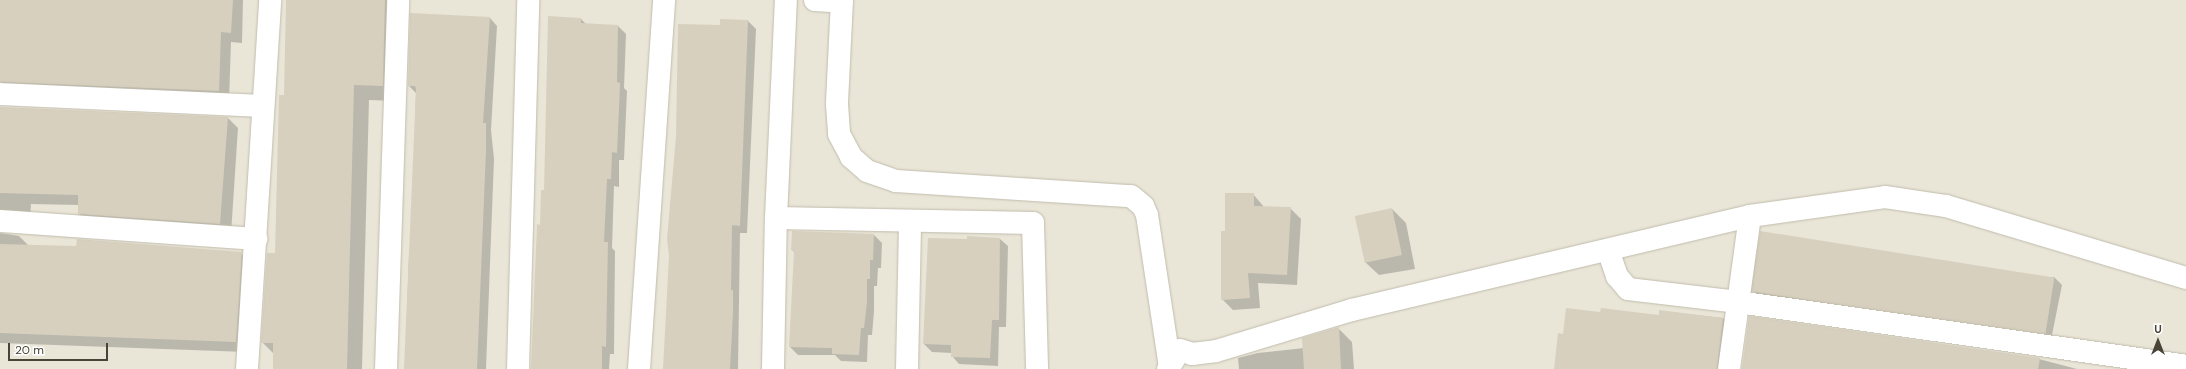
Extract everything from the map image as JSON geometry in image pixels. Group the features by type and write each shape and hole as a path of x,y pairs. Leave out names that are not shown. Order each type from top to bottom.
{"street":[{"path":"247,369 270,0"},
{"path":"386,369 398,0"},
{"path":"518,369 528,0"},
{"path":"639,369 664,0"},
{"path":"773,369 776,218 786,0"},
{"path":"815,0 842,1 837,104 839,134 851,156 867,171 896,181 1131,196 1143,206 1147,215 1169,368"},
{"path":"0,94 263,106"},
{"path":"1007,187 1024,195 1030,201 1034,223 1037,369"},
{"path":"1169,368 1180,350 1200,362 1249,343 1352,310 1750,216 1848,200 1885,197 1915,200 2186,278"},
{"path":"1729,369 1750,216"},
{"path":"776,218 1034,223"},
{"path":"0,221 256,239"},
{"path":"907,369 910,221"},
{"path":"1608,250 1617,276 1628,289 1738,302 2186,366"}],"shaded area":[{"path":"0,0 2186,0 2186,369 0,369"}],"building":[{"path":"0,0 233,0 231,33 221,32 219,91 0,82"},
{"path":"286,0 385,0 383,86 354,85 347,369 273,369 273,343 261,343 267,253 275,253 279,95 284,95"},
{"path":"410,13 490,17 483,123 486,123 486,151 477,369 404,369 416,89 415,86 408,86"},
{"path":"548,16 581,18 581,23 618,25 617,82 620,83 617,153 612,152 611,179 607,179 604,242 608,242 606,347 602,346 602,369 531,369 537,224 540,225 541,190 544,190"},
{"path":"720,19 748,20 740,226 732,225 731,290 733,290 733,312 730,369 663,369 669,256 667,239 676,136 678,24 720,25"},
{"path":"0,107 228,117 220,224 78,214 78,195 0,193"},
{"path":"1225,193 1254,193 1254,206 1291,207 1287,275 1248,273 1250,298 1221,300 1221,231 1225,231"},
{"path":"1392,208 1402,255 1365,263 1355,216"},
{"path":"792,231 874,234 873,260 870,260 870,279 867,279 867,302 864,328 861,328 859,355 832,354 832,348 789,347 794,251 791,250"},
{"path":"1760,231 2054,278 2045,338 1750,291"},
{"path":"967,236 1000,238 999,320 992,320 990,358 951,357 951,345 923,344 928,238 967,239"},
{"path":"77,239 242,252 236,342 0,333 0,244 76,246"},
{"path":"1566,308 1600,312 1601,308 1659,315 1659,310 1723,318 1717,369 1554,369 1558,333 1563,334"},
{"path":"1749,316 2040,358 2038,369 1742,369"},
{"path":"1339,327 1341,369 1304,369 1302,338"}]}
